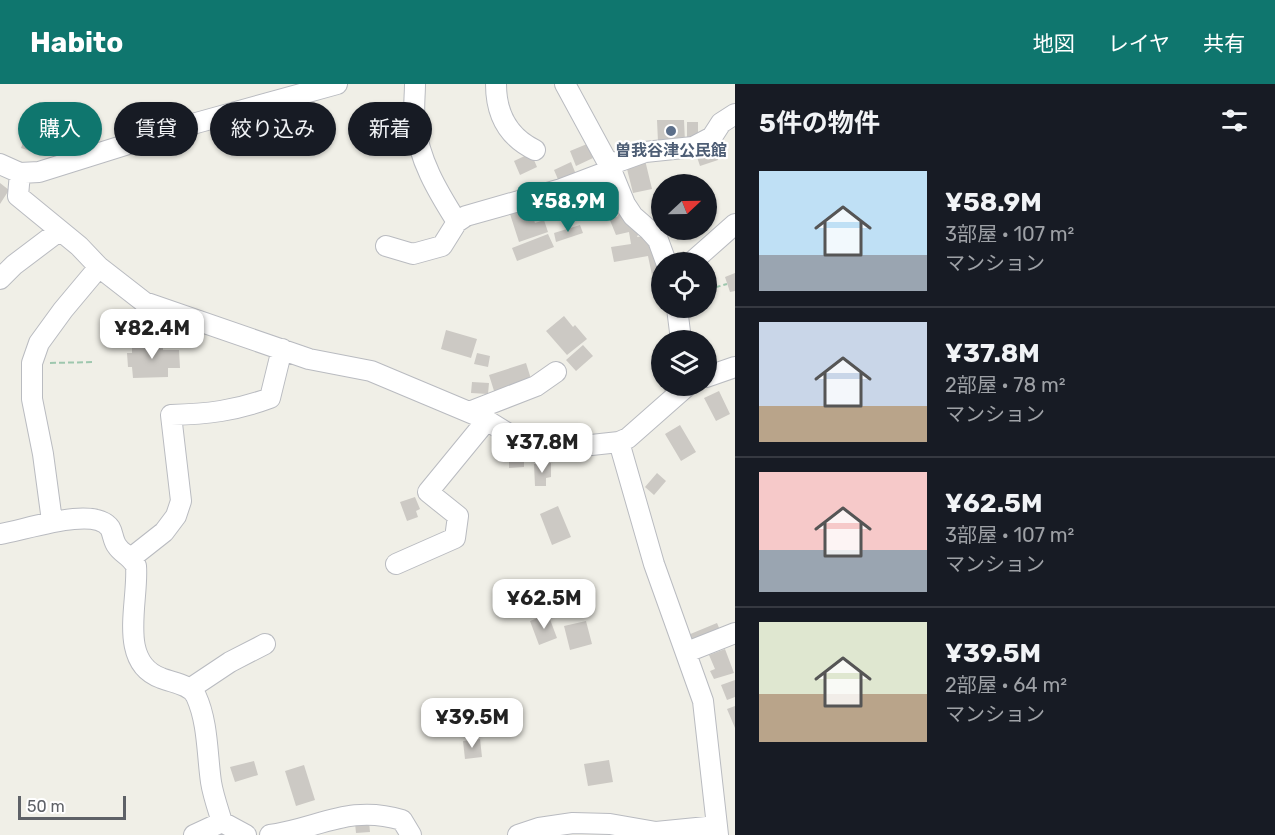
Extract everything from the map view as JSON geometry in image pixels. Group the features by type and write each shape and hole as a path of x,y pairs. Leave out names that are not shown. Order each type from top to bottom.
{"street":[{"path":"0,164 20,173 39,172 189,125 337,84"},
{"path":"415,84 415,123 425,162 439,194 457,222"},
{"path":"496,84 496,94 504,123 520,143 536,150"},
{"path":"565,84 610,167 625,204 633,216 658,240 662,252"},
{"path":"386,246 412,254 442,246 457,222 466,216 561,189 645,152 693,147 712,137 722,123 735,114"},
{"path":"20,173 18,196 79,246 99,267 144,302 309,359 371,370 478,416 536,451 619,442 628,438 676,396"},
{"path":"703,252 735,224"},
{"path":"0,279 59,231"},
{"path":"52,521 43,454 32,399 32,363 39,342 99,267"},
{"path":"131,558 164,532 176,516 181,501 171,415 230,411 270,398 282,349"},
{"path":"717,373 735,367"},
{"path":"396,564 455,538 458,516 428,492 478,416 536,386 556,372"},
{"path":"519,835 539,828 573,823 610,824 656,832 717,831 704,701 654,564 619,442"},
{"path":"0,534 52,521 84,519 99,521 110,527 118,549 131,558 136,566 133,637 135,652 149,672 191,688 196,697 206,734 212,784 222,822 246,835"},
{"path":"687,652 735,633"},
{"path":"191,688 230,662 264,644"},
{"path":"270,835 292,832 343,815 358,814 402,820 411,835"},
{"path":"194,835 222,822"}],"path":[{"path":"717,287 727,284"},
{"path":"32,363 94,362"}],"building":[{"name":"曽我谷津公民館","path":"657,120 684,120 685,142 658,142"},
{"path":"687,122 698,122 698,139 687,139"},
{"path":"587,144 593,158 576,166 570,151"},
{"path":"714,148 718,160 700,166 696,154"},
{"path":"531,153 537,167 520,175 514,161"},
{"path":"645,160 651,189 633,193 626,165"},
{"path":"571,162 577,177 560,184 554,170"},
{"path":"0,183 9,190 0,204"},
{"path":"603,183 615,211 595,220 582,192"},
{"path":"530,208 535,223 544,220 548,232 519,242 510,214"},
{"path":"621,211 640,230 637,237 646,236 654,244 655,252 651,252 651,270 648,256 614,262 611,247 631,244 629,232 616,235 609,218 617,217"},
{"path":"580,225 583,233 556,242 554,233"},
{"path":"548,234 554,247 517,261 512,248"},
{"path":"735,273 735,291 730,292 725,277"},
{"path":"564,316 587,339 567,355 546,331"},
{"path":"446,330 477,339 471,358 441,349"},
{"path":"163,342 163,350 179,350 180,368 168,368 168,377 133,378 132,367 128,367 127,353 132,353 132,343"},
{"path":"583,345 593,356 576,371 566,360"},
{"path":"477,353 490,356 488,367 474,364"},
{"path":"526,363 532,382 495,394 489,375"},
{"path":"472,382 489,383 488,394 471,393"},
{"path":"719,391 730,414 716,421 704,398 717,396"},
{"path":"680,425 696,452 681,461 665,434"},
{"path":"547,429 550,442 534,446 531,433"},
{"path":"509,455 524,455 524,467 509,468"},
{"path":"551,463 551,477 546,478 546,486 535,486 534,464"},
{"path":"657,473 666,481 654,495 645,487"},
{"path":"415,497 420,509 416,511 418,517 407,521 400,502"},
{"path":"558,506 571,537 552,545 540,514"},
{"path":"548,614 557,638 539,645 530,621"},
{"path":"586,621 592,644 570,650 564,626"},
{"path":"717,623 722,635 693,647 688,635"},
{"path":"725,649 734,673 714,679 710,671 715,669 709,655"},
{"path":"735,680 735,697 727,700 721,685"},
{"path":"735,706 735,728 727,709"},
{"path":"480,739 482,757 465,759 463,741"},
{"path":"609,760 613,782 588,786 584,764"},
{"path":"254,761 258,775 235,782 230,767"},
{"path":"304,765 315,800 296,806 285,771"},
{"path":"369,822 370,832 356,833 355,823"}],"place":[{"name":"曽我谷津公民館","path":"671,131"}]}
